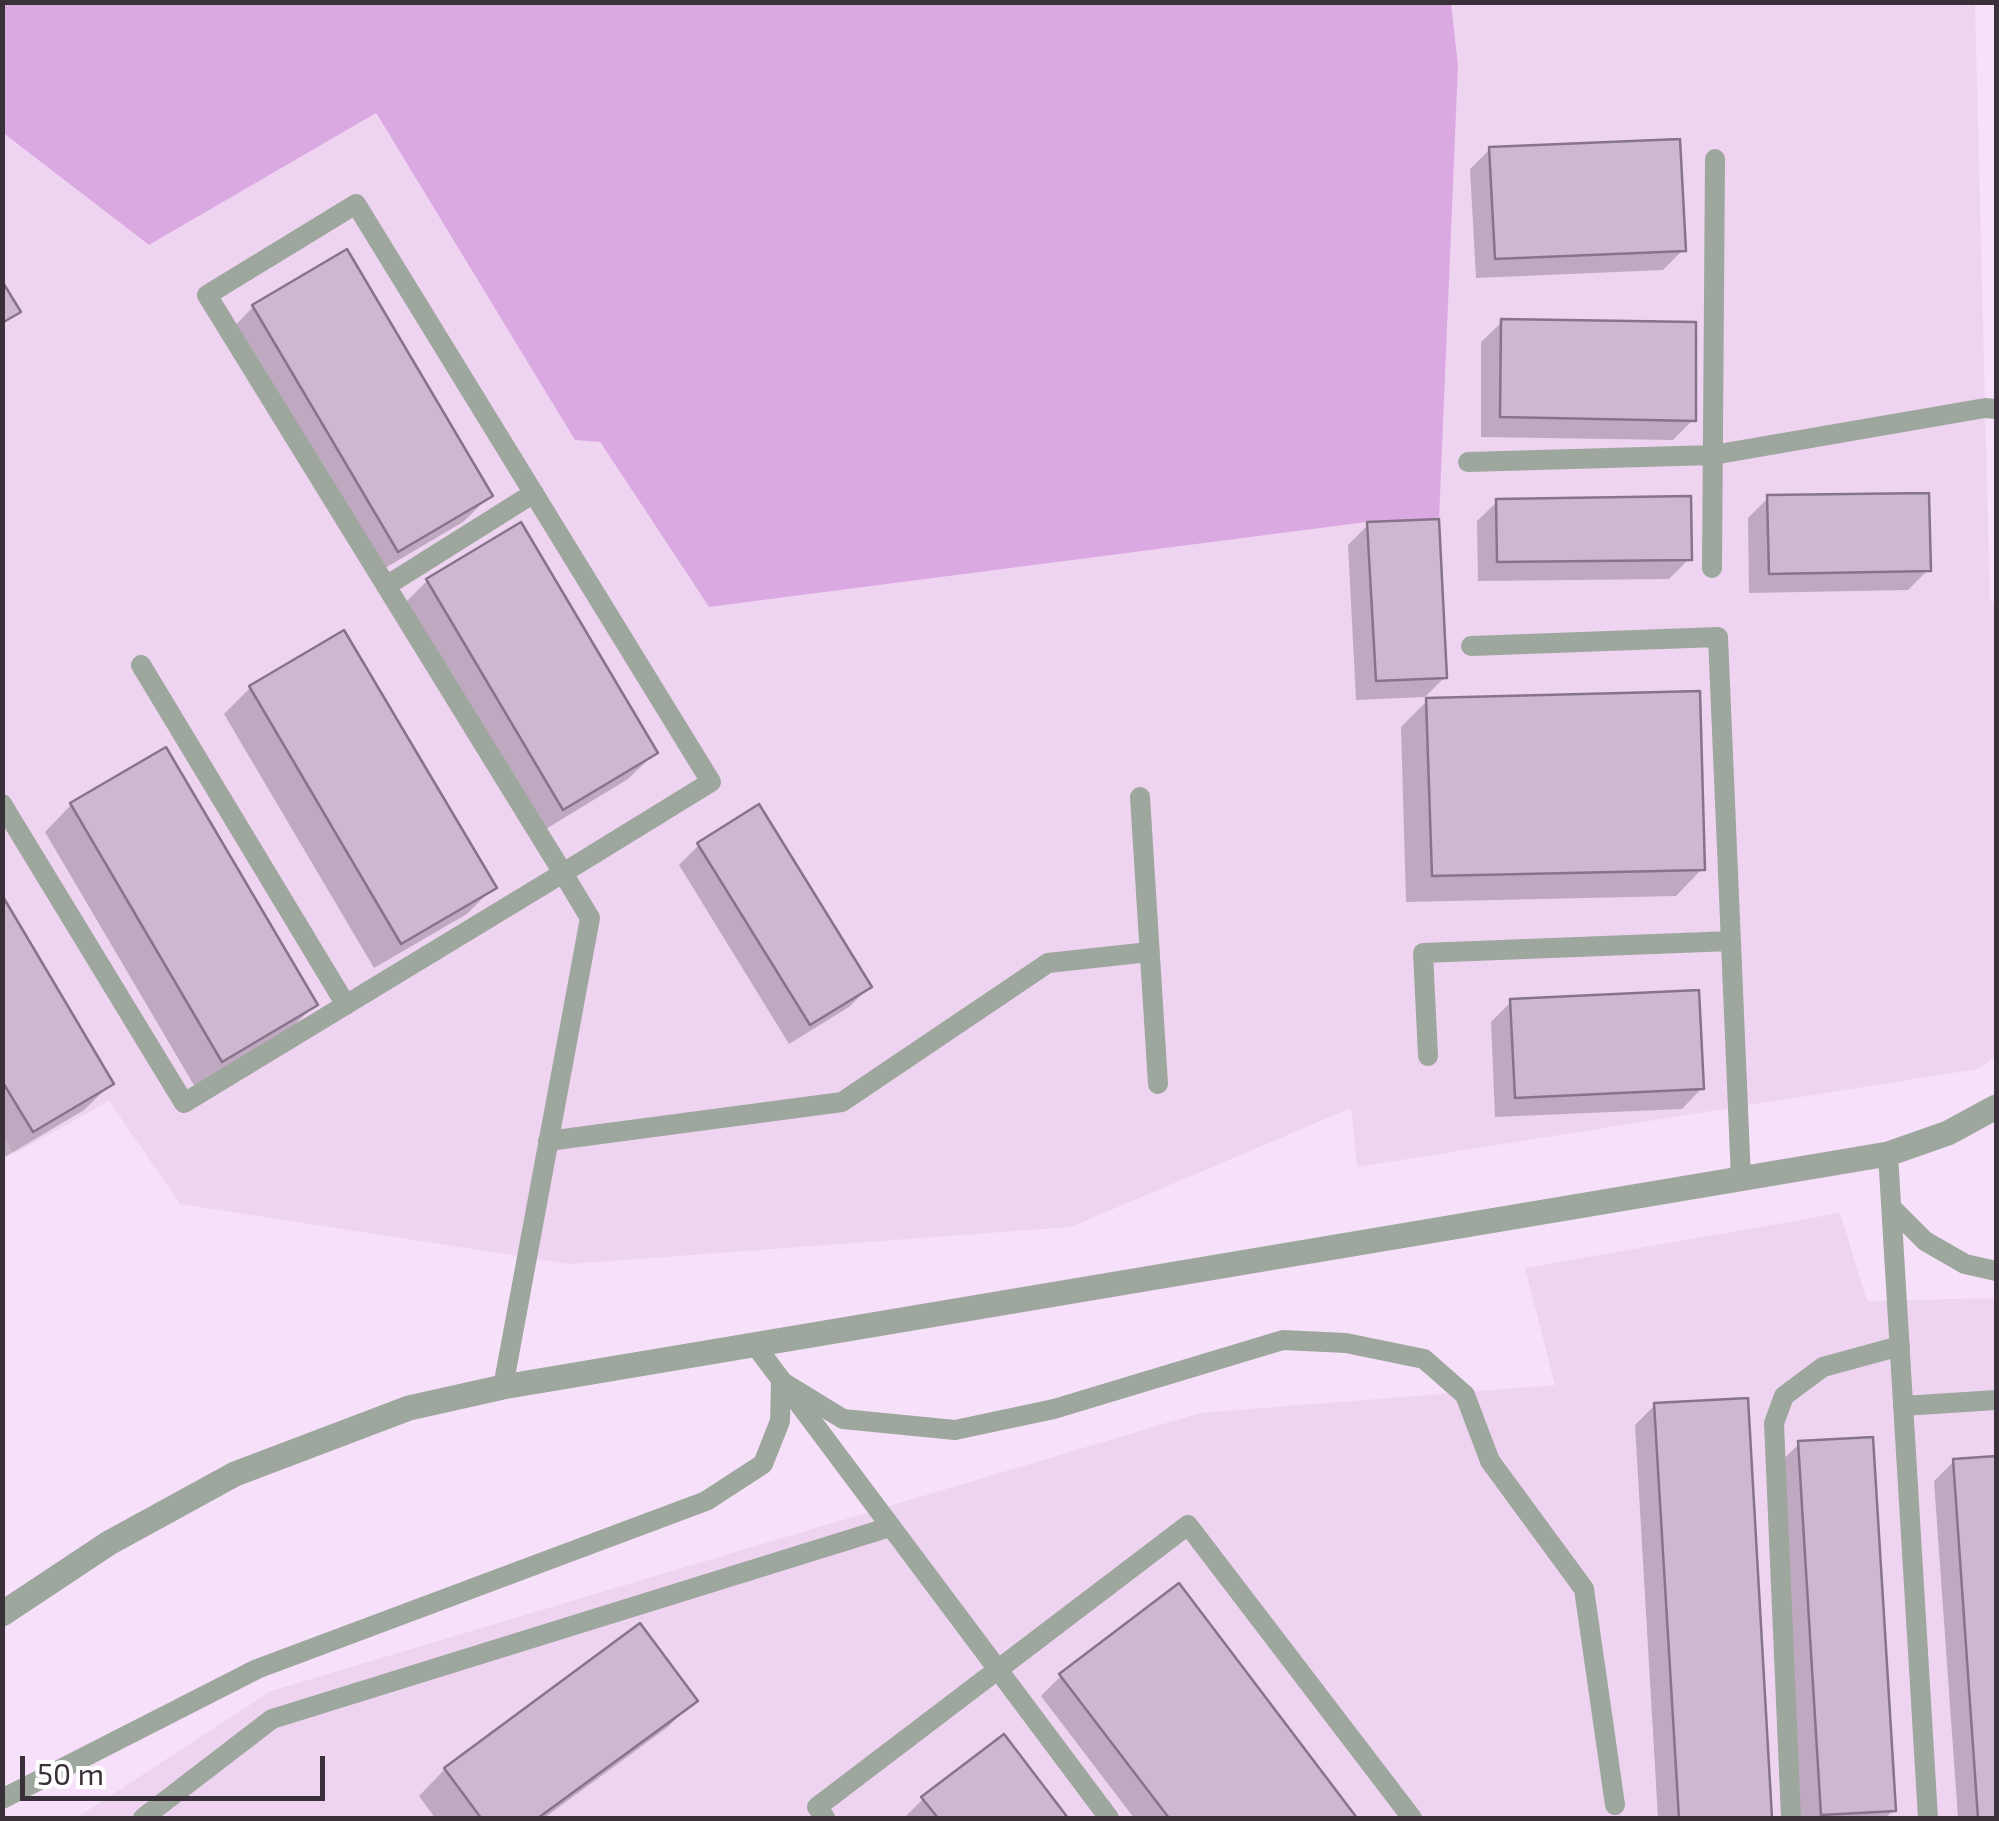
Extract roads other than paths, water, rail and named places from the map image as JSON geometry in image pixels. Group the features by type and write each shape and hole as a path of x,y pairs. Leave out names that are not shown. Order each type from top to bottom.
{"street":[{"path":"2,1614 110,1543 235,1474 409,1408 503,1388 1888,1154 1948,1133 1996,1107"}],"lane":[{"path":"1712,568 1715,159"},
{"path":"2,804 184,1103 563,873 711,782 356,204 208,295 563,873 590,918 503,1388"},
{"path":"1468,462 1713,455 1996,409"},
{"path":"386,586 534,493"},
{"path":"1470,646 1718,637 1740,1178"},
{"path":"141,664 346,1005"},
{"path":"1140,798 1158,1084"},
{"path":"1428,1056 1423,953 1731,941"},
{"path":"548,1142 842,1102 1048,964 1150,952"},
{"path":"1888,1154 1928,1818"},
{"path":"1892,1208 1938,1249 1965,1264 1996,1270"},
{"path":"782,1380 843,1419 956,1430 1054,1408 1283,1340 1346,1342 1424,1359 1465,1395 1490,1461 1584,1590 1616,1805"},
{"path":"754,1345 1110,1818"},
{"path":"1791,1818 1774,1422 1784,1396 1823,1368 1900,1346"},
{"path":"2,1799 257,1669 706,1501 762,1464 780,1421 782,1380"},
{"path":"1904,1406 1996,1400"},
{"path":"825,1818 817,1808 1188,1524 1412,1818"},
{"path":"143,1818 272,1719 890,1526"}]}
